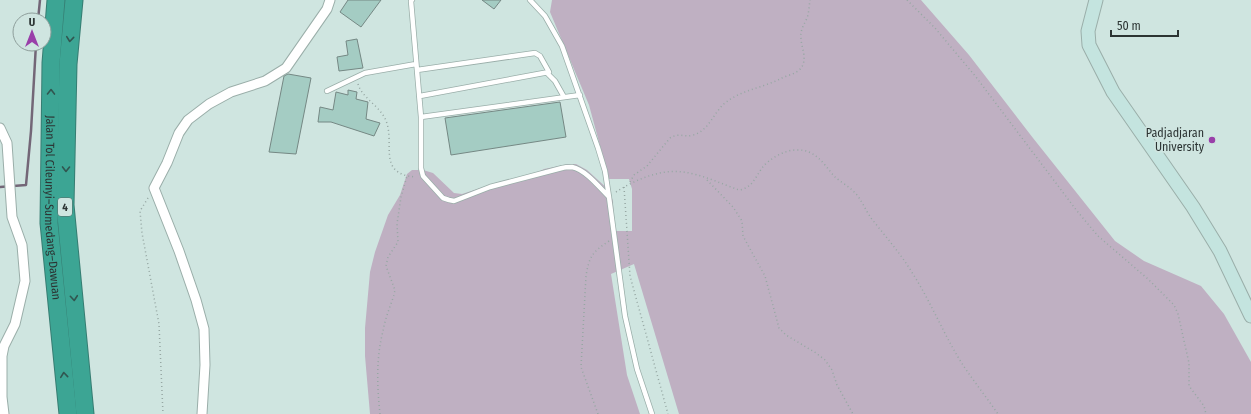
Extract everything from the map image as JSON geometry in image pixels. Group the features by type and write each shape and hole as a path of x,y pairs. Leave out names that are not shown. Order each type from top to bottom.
{"highway":[{"name":"Jalan Tol Cileunyi–Sumedang–Dawuan","path":"56,0 51,62 49,223 68,414"},
{"name":"Jalan Tol Cileunyi–Sumedang–Dawuan","path":"74,0 68,64 65,205 85,414"}],"main road":[{"path":"1096,0 1088,31 1089,45 1113,92 1193,207 1220,251 1251,316"}],"street":[{"path":"202,414 205,365 204,329 196,300 154,188 167,163 179,133 188,120 209,104 231,92 265,81 286,68 327,9 330,0"},
{"path":"0,128 7,143 12,217 22,245 25,280 15,324 4,346 2,356 2,397 4,414"}],"lane":[{"path":"411,0 420,96 421,168 423,176 432,184 443,198 454,201 490,187 562,168 572,167 590,178 609,197"},
{"path":"530,0 545,16 562,46 580,94 605,171 625,316 637,369 652,414"},
{"path":"417,70 535,53 540,56 549,71 548,74 555,81 564,97"},
{"path":"327,91 365,73 416,64"},
{"path":"420,96 548,74"},
{"path":"421,117 580,94"}],"path":[{"path":"609,197 624,187 630,182 634,175 647,166 670,138 675,135 693,136 705,129 723,105 734,96 771,84 785,76 797,72 802,67 804,60 804,51 801,39 802,28 807,18 810,0"},
{"path":"907,0 935,28 976,77 1098,236 1148,279 1174,305 1178,314 1189,363 1189,386 1204,406 1206,414"},
{"path":"355,77 360,90 384,115 388,130 390,162 396,172 407,176 421,177 432,184"},
{"path":"630,182 668,172 683,172 739,190 746,189 770,160 783,153 796,150 809,151 821,159 835,177 857,194 870,217 891,242 914,275 959,357 998,414"},
{"path":"380,414 377,368 380,341 395,290 386,266 388,258 398,242 397,224 401,196 407,176"},
{"path":"705,178 733,207 742,221 743,236 765,276 779,328 786,335 825,360 832,370 837,385 854,414"},
{"path":"624,187 630,276 668,414"},
{"path":"154,188 140,211 142,233 158,324 163,414"},
{"path":"598,414 581,367 586,276 588,263 592,254 598,248 614,238"}],"shaded area":[{"path":"552,0 921,0 969,55 1115,241 1144,261 1201,286 1224,314 1251,362 1251,414 679,414 634,264 611,274 627,375 640,414 370,414 365,356 365,328 370,272 375,252 388,215 400,195 407,174 412,170 423,170 433,173 454,193 462,194 499,182 532,175 544,169 576,164 587,170 609,190 613,201 614,231 632,231 632,189 629,179 609,179 589,105 550,12"}],"building":[{"path":"348,0 381,0 361,27 340,12"},
{"path":"482,0 501,0 494,9"},
{"path":"357,39 363,68 339,71 337,57 348,55 346,41"},
{"path":"288,74 311,78 296,154 269,152 284,76"},
{"path":"348,90 357,92 356,99 368,102 366,119 380,123 374,136 331,122 318,122 320,107 333,110 336,92 348,95"},
{"path":"560,102 566,137 451,155 445,118"}],"waterway":[{"path":"39,12 40,0"},
{"path":"0,187 26,185 36,52"}],"place":[{"name":"Padjadjaran University","path":"1212,140"}]}
